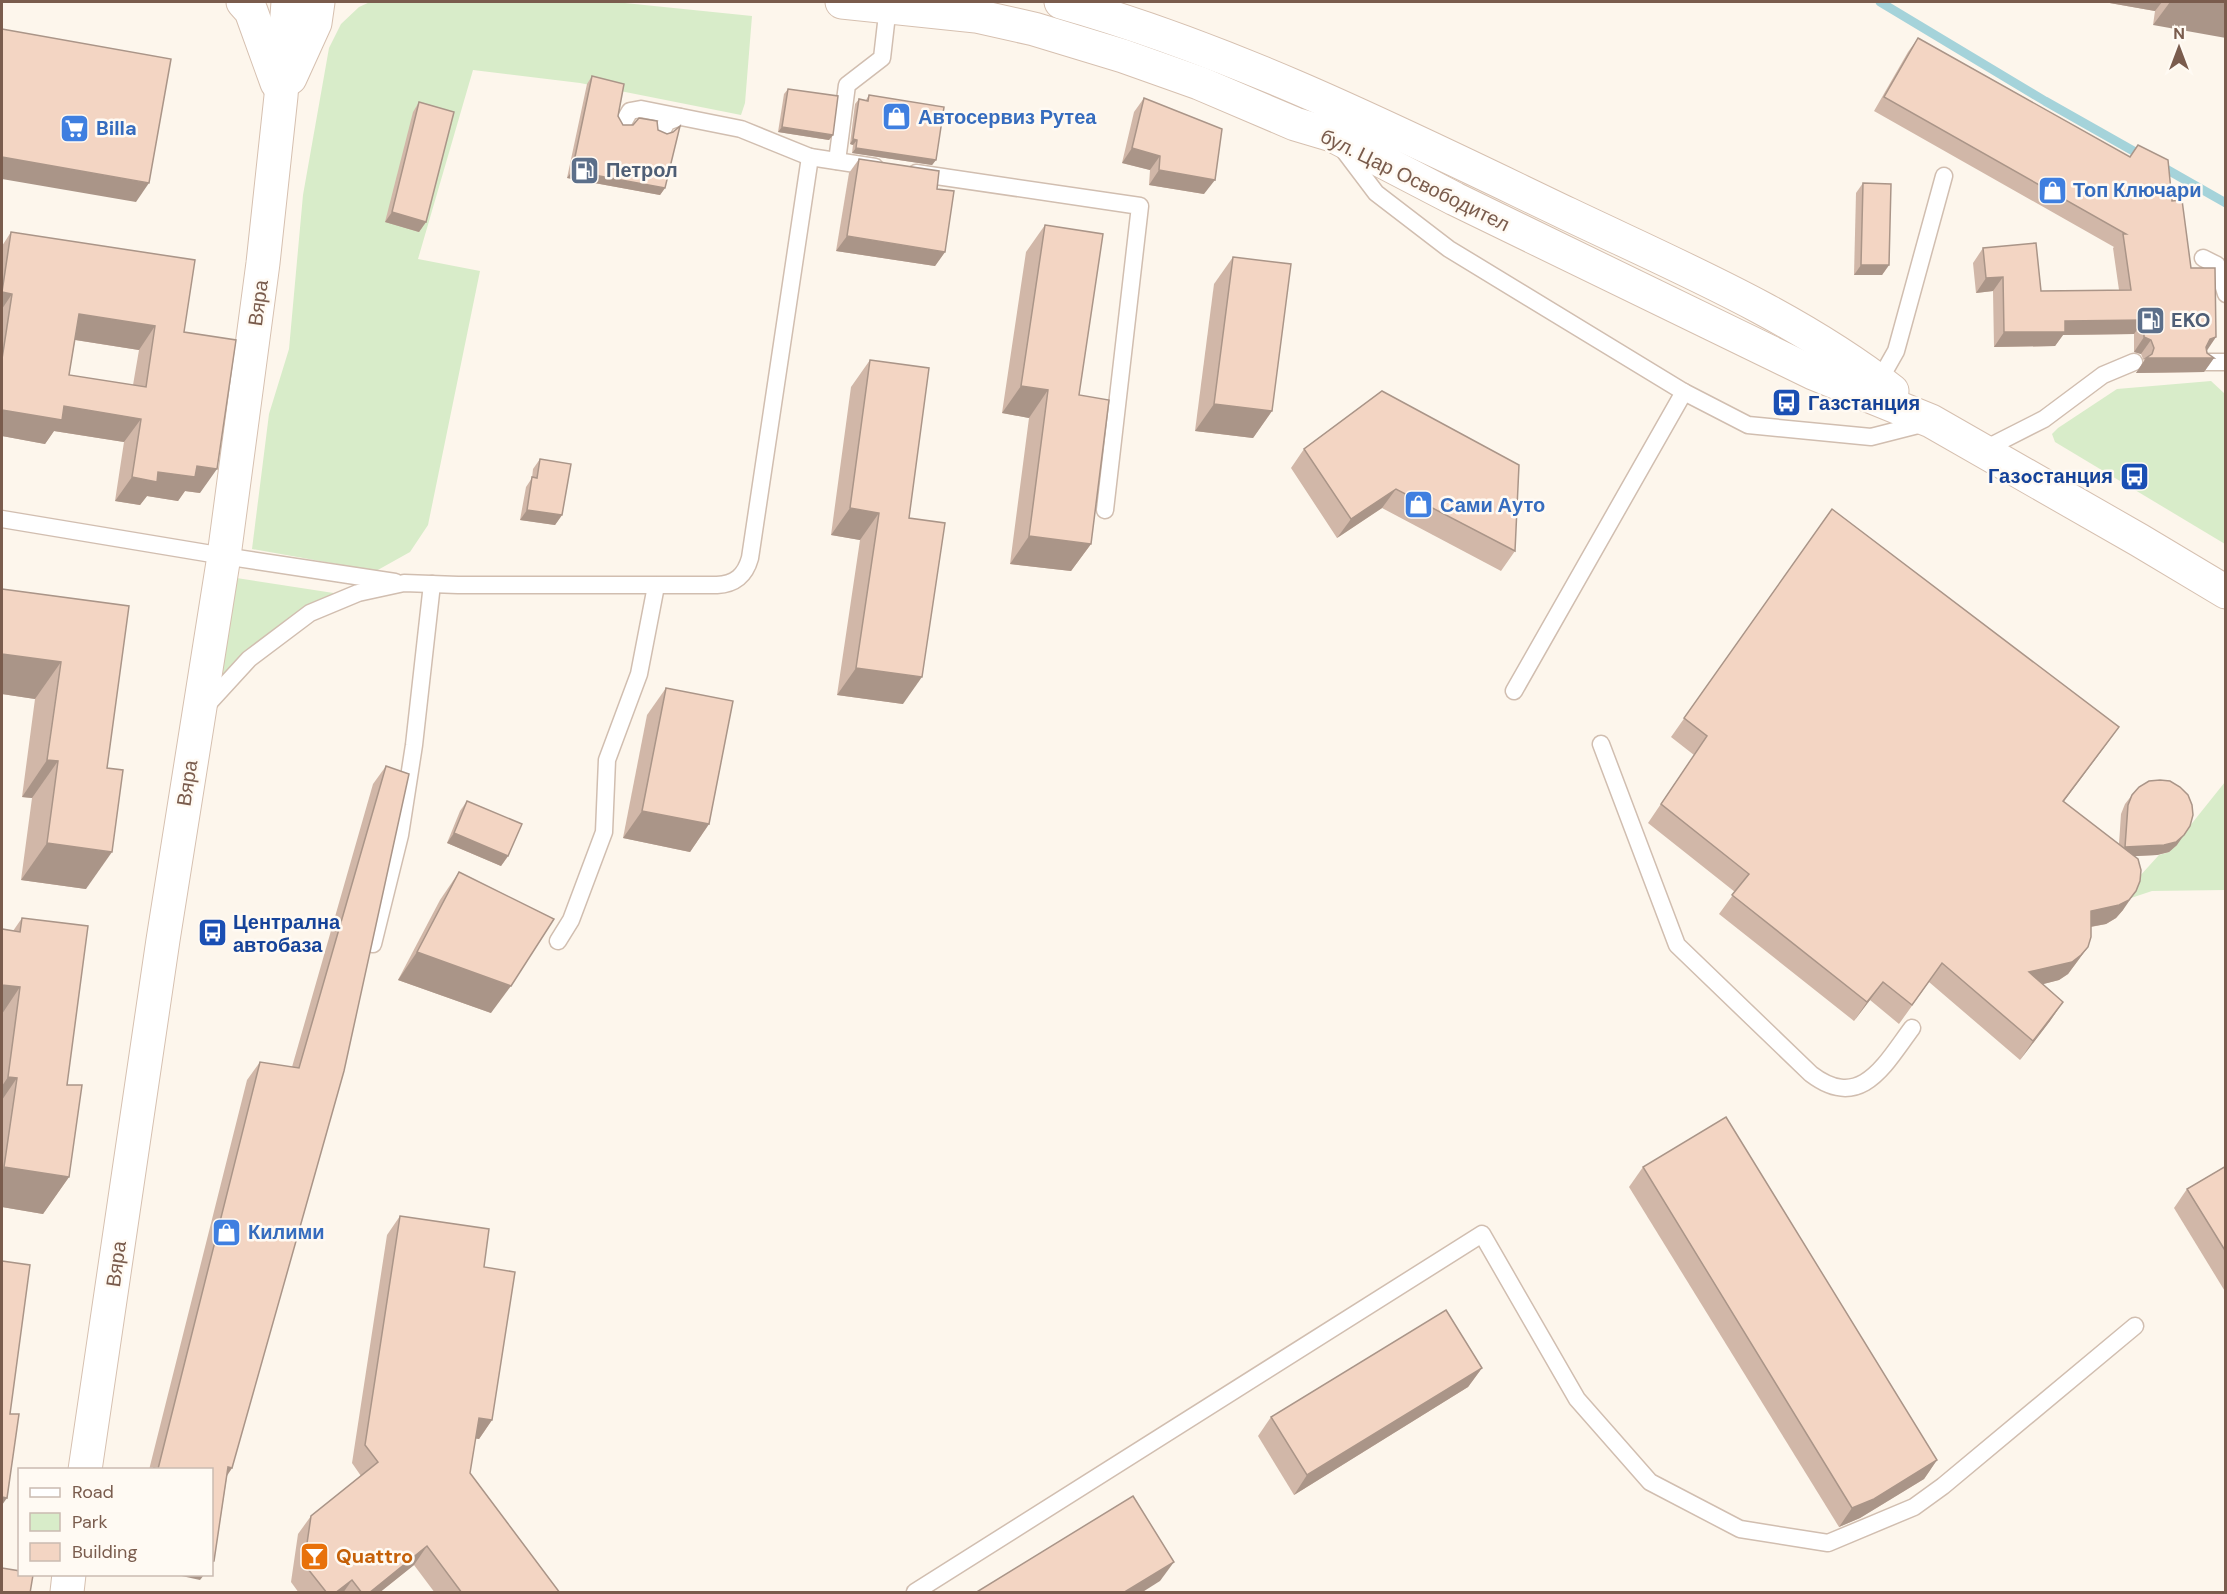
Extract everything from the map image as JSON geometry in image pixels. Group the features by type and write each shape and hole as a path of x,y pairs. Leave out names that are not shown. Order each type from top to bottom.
{"main road":[{"path":"243,2 251,11 281,96"},
{"name":"Вяра","path":"85,1468 198,714 224,556 263,262 281,96 288,2"},
{"name":"Вяра","path":"281,96 315,23 318,2"},
{"name":"бул. Цар Освободител","path":"842,2 976,16 1034,29 1123,56 1199,83 1295,124 1332,135 1455,199 1813,373 1931,421 2226,592"},
{"name":"бул. Цар Освободител","path":"1061,2 1198,48 1310,92 1744,298 1843,356 1880,381 1931,421"},
{"path":"67,1593 69,1576"}],"lane":[{"path":"837,161 848,85 882,58 888,6"},
{"path":"623,123 630,111 641,109 741,129 810,157 1140,206 1105,510"},
{"path":"663,131 667,122 680,117"},
{"path":"1332,135 1376,193 1449,249 1684,392 1748,425 1870,437 1931,421"},
{"path":"2,519 404,583 656,586 727,584 743,575 748,567 810,157"},
{"path":"1880,381 1896,351 1944,176"},
{"path":"2203,258 2217,265 2226,294"},
{"path":"1983,450 2044,419 2103,375 2134,362"},
{"path":"2206,362 2226,362"},
{"path":"1514,691 1684,392"},
{"path":"198,714 249,659 310,613 358,593 404,583"},
{"path":"373,944 400,835 414,745 432,584"},
{"path":"558,941 571,920 604,832 607,760 639,674 656,586"},
{"path":"1601,744 1677,945 1811,1074 1823,1083 1837,1088 1852,1088 1866,1083 1878,1073 1912,1028"},
{"path":"915,1593 1482,1234 1577,1399 1650,1482 1740,1529 1828,1543 1914,1507 2135,1326"}],"green space":[{"path":"370,2 615,2 752,16 745,103 741,115 580,83 473,70 418,259 480,271 428,525 410,552 376,571 252,549 269,414 289,349 303,195 329,48 341,24 359,7"},
{"path":"2211,381 2225,394 2225,544 2055,442 2052,434 2117,389"},
{"path":"230,577 340,594 210,691"},
{"path":"2225,782 2225,890 2152,891 2128,899 2128,889 2159,855 2169,852"}],"building":[{"name":"Billa","path":"2,29 171,59 149,183 2,157"},
{"path":"1918,38 2130,157 2138,145 2168,160 2172,201 2182,200 2191,268 2215,268 2216,337 2210,339 2206,347 2207,353 2214,358 2146,358 2152,354 2154,348 2151,340 2144,337 2144,320 2065,321 2065,332 2004,332 2003,277 1986,278 1983,248 2036,243 2041,291 2131,290 2123,234 2126,234 1884,97"},
{"path":"592,76 624,84 618,116 623,125 633,125 639,118 657,121 658,130 667,134 680,126 665,188 572,171"},
{"path":"788,89 838,96 833,135 782,127"},
{"path":"869,95 944,107 936,160 856,148 857,140 853,139 859,99 868,101"},
{"path":"1144,98 1222,129 1215,180 1159,170 1160,156 1132,148"},
{"path":"419,102 454,112 426,222 392,212"},
{"path":"859,159 939,171 937,189 954,191 945,252 847,236"},
{"path":"1863,183 1891,184 1889,265 1861,265"},
{"path":"1045,225 1103,234 1079,395 1109,400 1091,544 1029,536 1048,390 1021,386"},
{"path":"11,232 195,260 184,332 236,340 217,469 197,466 195,477 158,472 157,482 132,477 141,419 64,406 62,420 2,410 2,359 12,294 2,292","holes":["79,314 155,326 146,387 69,375"]},
{"path":"1233,257 1291,264 1272,411 1214,404"},
{"path":"870,360 929,368 909,518 945,523 922,677 856,668 879,513 850,508"},
{"path":"1382,391 1519,465 1515,551 1396,489 1351,519 1304,449"},
{"path":"540,459 571,464 562,515 527,510 532,477 537,478"},
{"path":"1832,509 2119,727 2063,801 2138,859 2141,870 2140,881 2129,900 2119,905 2091,911 2091,937 2088,947 2081,955 2072,962 2029,972 2063,1002 2033,1041 1942,963 1912,1005 1883,982 1867,1002 1732,895 1749,874 1661,804 1707,736 1684,718"},
{"path":"2,589 129,606 107,768 123,770 112,852 47,843 58,761 47,760 61,662 2,654"},
{"path":"666,688 733,701 709,824 642,811"},
{"path":"386,766 409,774 344,1071 232,1468 228,1467 213,1561 213,1468 158,1468 260,1062 299,1068"},
{"path":"2149,781 2170,781 2188,795 2193,815 2190,826 2176,842 2164,845 2125,847 2128,805 2132,795"},
{"path":"467,801 522,824 508,856 454,833"},
{"path":"459,872 554,919 511,986 417,952"},
{"path":"22,918 88,926 67,1085 82,1085 69,1177 4,1167 17,1078 8,1077 20,987 2,985 2,929 20,932"},
{"path":"1726,1117 1937,1460 1874,1499 1852,1508 1643,1167"},
{"path":"2226,1166 2226,1252 2187,1189"},
{"path":"400,1216 489,1229 484,1267 515,1272 492,1420 479,1418 470,1473 560,1593 462,1593 427,1546 369,1593 362,1593 352,1580 335,1593 327,1593 304,1564 311,1516 378,1462 365,1445"},
{"path":"2,1261 30,1265 10,1414 19,1414 7,1498 2,1497"},
{"path":"1446,1310 1482,1368 1307,1475 1271,1417"},
{"path":"1133,1496 1174,1562 1123,1593 975,1593"},
{"path":"2,1568 18,1571 18,1576 33,1576 30,1593 2,1593"}],"waterway":[{"path":"1880,2 2045,101 2144,157"},
{"path":"2159,165 2226,203"}],"place":[{"name":"Автосервиз Рутеа","path":"897,117"},
{"name":"Billa","path":"75,128"},
{"name":"Петрол","path":"585,170"},
{"name":"Топ Ключари","path":"2052,190"},
{"name":"EKO","path":"2150,320"},
{"name":"Газстанция","path":"1787,403"},
{"name":"Газoстанция","path":"2134,476"},
{"name":"Сами Ауто","path":"1419,505"},
{"name":"Централна автобаза","path":"212,933"},
{"name":"Килими","path":"227,1232"},
{"name":"Quattro","path":"315,1556"}]}
